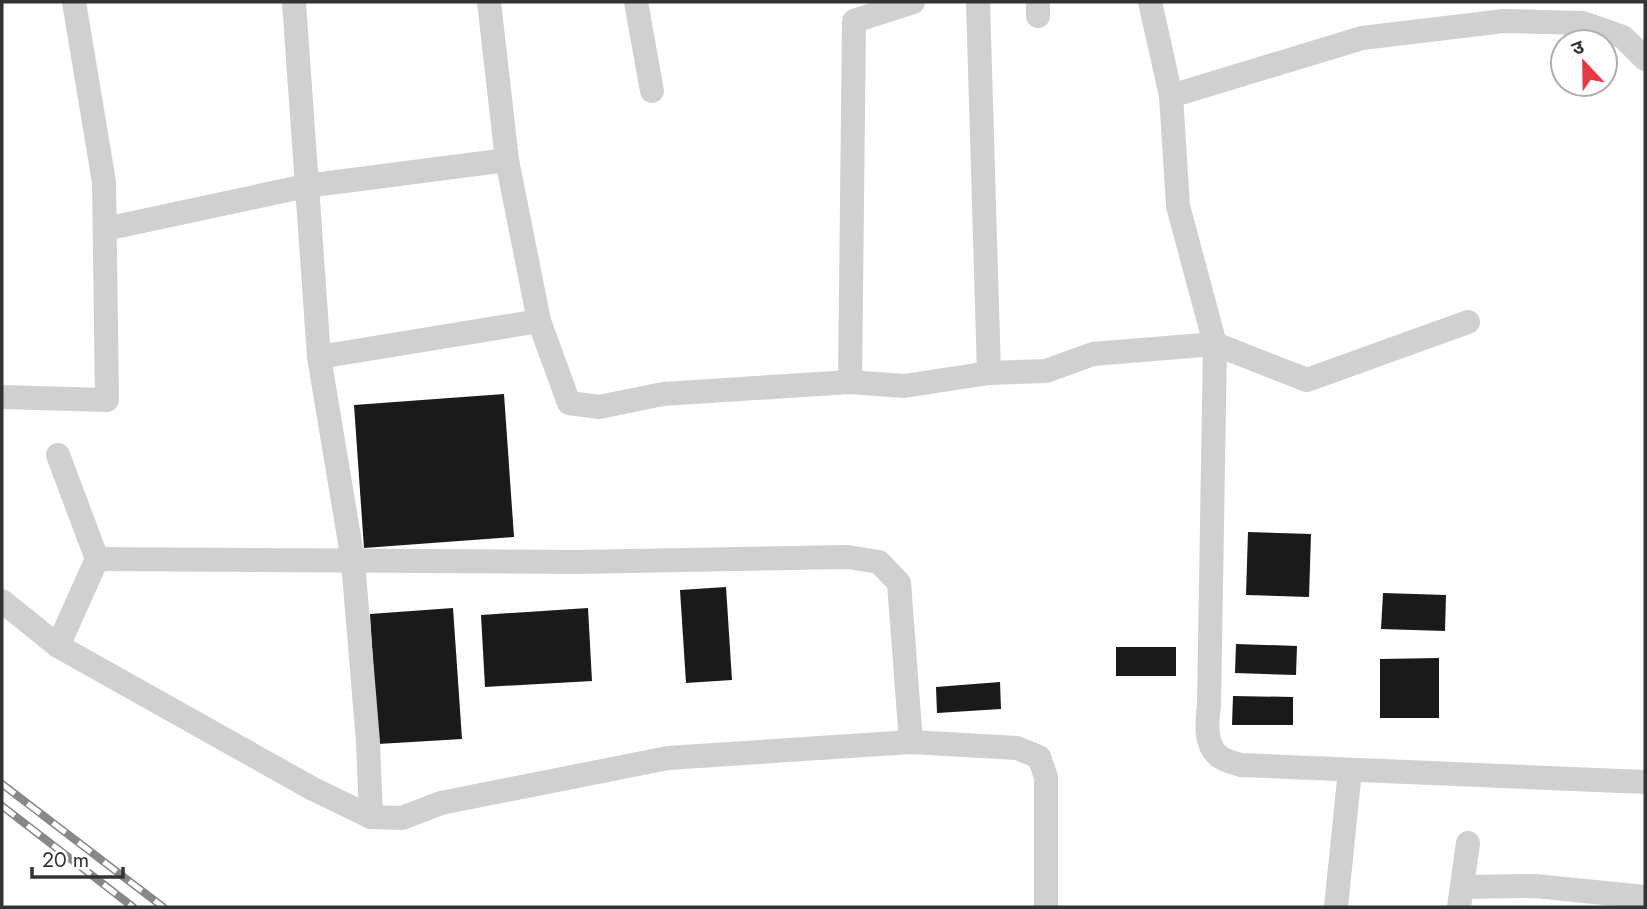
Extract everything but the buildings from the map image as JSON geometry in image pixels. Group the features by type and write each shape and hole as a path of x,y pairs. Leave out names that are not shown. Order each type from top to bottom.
{"street":[{"path":"2,397 107,400 104,182 74,2"},
{"path":"293,2 319,357 353,561 368,742 371,817"},
{"path":"489,2 507,160 539,321 569,403 599,407 663,394 850,382 904,386 989,373 1046,371 1093,354 1215,344 1307,380 1468,322"},
{"path":"636,2 652,91"},
{"path":"850,382 853,21 913,2"},
{"path":"978,2 989,373"},
{"path":"1150,2 1171,96 1178,206 1215,344 1209,705 1206,725 1211,744 1219,757 1241,765 1645,782"},
{"path":"1171,96 1362,37 1504,21 1583,23 1623,37 1645,60"},
{"path":"105,229 306,186 507,160"},
{"path":"319,357 539,321"},
{"path":"58,455 97,559 58,646"},
{"path":"97,559 578,562 848,557 879,562 899,583 911,742"},
{"path":"2,601 58,646 313,789 371,817 402,818 441,803 668,758 911,742 1017,748 1039,757 1046,777 1046,907"},
{"path":"1336,907 1350,770"},
{"path":"1468,843 1461,897 1535,887 1645,897"}],"railway":[{"path":"2,784 163,907"},
{"path":"2,806 133,907"}]}
